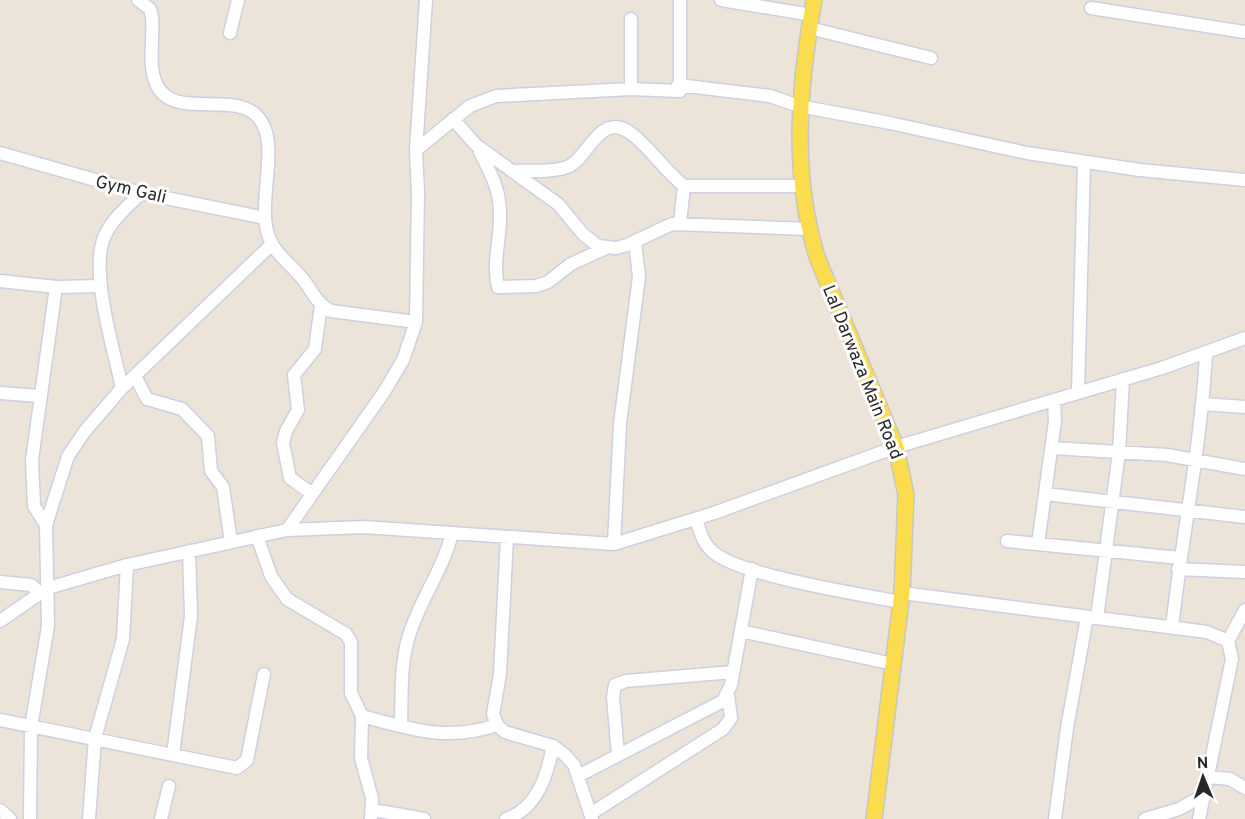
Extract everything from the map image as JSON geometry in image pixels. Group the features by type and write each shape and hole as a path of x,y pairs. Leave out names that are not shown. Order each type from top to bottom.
{"main road":[{"name":"Lal Darwaza Main Road","path":"812,14 799,106 801,186 809,230 817,257 896,447 906,495 902,597 874,819"}],"street":[{"path":"138,0 150,9 152,16 153,70 160,90 169,98 191,103 240,107 256,114 262,122 267,145 265,218 272,244 300,275 321,305 331,311 416,322"},
{"path":"230,33 238,0"},
{"path":"287,530 404,360 416,322 418,193 416,150 426,0"},
{"path":"416,150 453,118 478,101 496,96 631,89 675,92 681,90 680,0"},
{"path":"721,0 812,14 931,58"},
{"path":"1091,8 1245,32"},
{"path":"631,19 631,89"},
{"path":"680,85 770,96 799,106 890,123 977,144 1084,162 1245,180"},
{"path":"453,118 476,145 495,181 500,202 500,231 496,251 498,287 536,286 548,282 572,264 606,248 635,242 664,226 680,223 809,230"},
{"path":"512,171 569,166 580,158 596,135 617,129 631,133 684,186 801,186"},
{"path":"476,145 558,204 591,242 606,248"},
{"name":"Gym Gali","path":"0,153 141,193 265,218"},
{"path":"1078,392 1084,162"},
{"path":"680,223 684,186"},
{"path":"122,388 100,286 99,268 103,240 115,220 141,193"},
{"path":"614,544 620,424 639,277 635,242"},
{"path":"30,819 31,727 47,635 44,590 46,525 68,456 85,431 122,388 272,244"},
{"path":"0,281 56,287 100,286"},
{"path":"46,525 38,516 33,499 32,460 56,287"},
{"path":"311,493 290,478 283,443 298,410 294,375 315,349 321,305"},
{"path":"0,621 44,590 127,564 287,530 364,526 614,544 696,519 896,447 1206,354 1245,338"},
{"path":"1172,628 1179,564 1197,459 1206,354"},
{"path":"135,376 147,399 182,409 209,438 211,471 222,487 231,542"},
{"path":"1055,819 1067,728 1107,551 1119,452 1123,379"},
{"path":"0,393 40,396"},
{"path":"1038,544 1055,421 1054,400"},
{"path":"1203,404 1245,407"},
{"path":"1052,448 1197,459 1245,469"},
{"path":"1045,494 1245,517"},
{"path":"696,519 703,542 713,553 727,561 824,588 1207,632 1228,641"},
{"path":"401,726 404,658 408,637 446,556 452,533"},
{"path":"257,536 271,576 287,599 348,638 351,693 362,716 361,758 371,791 372,814 424,819"},
{"path":"507,537 500,674 493,702 493,714 497,725 505,732 553,746 574,765 592,816 723,729 731,718 728,695 752,569"},
{"path":"1007,541 1107,551 1179,564 1245,572"},
{"path":"173,755 191,616 189,551"},
{"path":"89,819 95,738 123,639 127,564"},
{"path":"0,582 31,585 44,590"},
{"path":"1199,819 1232,655 1228,641 1245,610"},
{"path":"741,631 893,664"},
{"path":"1232,655 1245,657"},
{"path":"618,755 613,697 615,685 626,681 733,672"},
{"path":"0,720 231,767 244,765 264,674"},
{"path":"578,776 716,705 728,695"},
{"path":"362,716 446,735 476,732 497,725"},
{"path":"506,819 516,814 542,788 553,746"},
{"path":"1208,777 1230,779 1245,788"},
{"path":"161,819 169,786"},
{"path":"1145,819 1179,809 1204,795"},
{"path":"0,810 10,819"}]}
